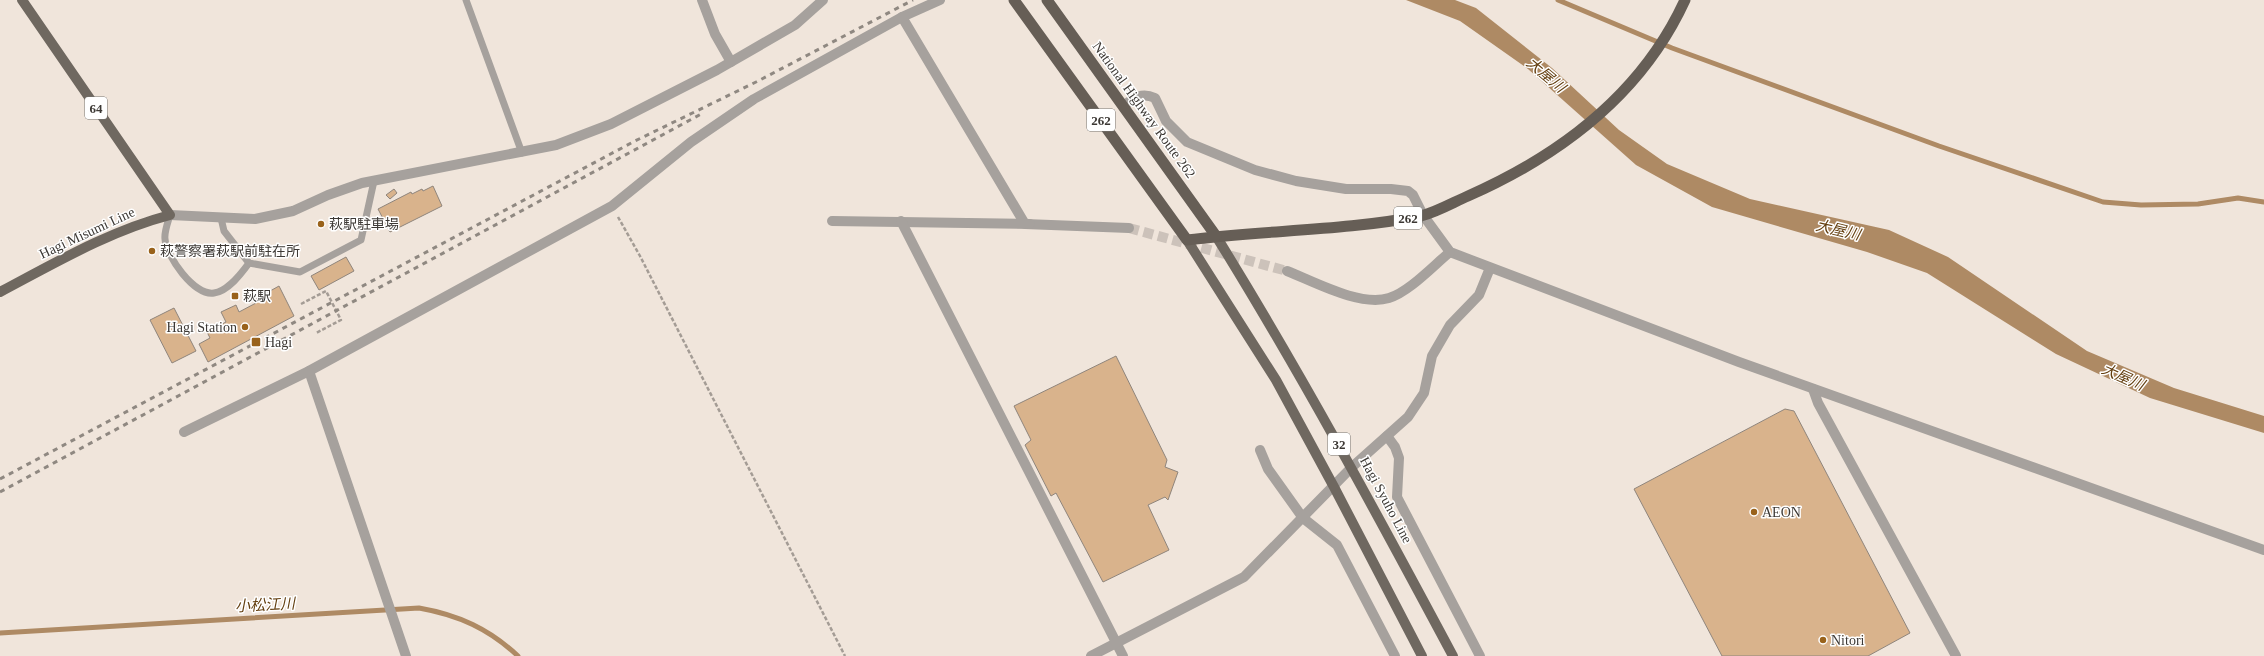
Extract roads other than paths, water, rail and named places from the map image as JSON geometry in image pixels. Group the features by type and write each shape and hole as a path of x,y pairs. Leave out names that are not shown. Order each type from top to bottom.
{"highway":[{"name":"262","path":"1014,0 1187,240 1216,236 1356,226 1423,215 1490,186 1537,161 1580,133 1614,102 1646,64 1675,21 1685,0"},
{"name":"National Highway Route 262","path":"1047,0 1216,236"}],"main road":[{"name":"64","path":"22,0 170,215"},
{"name":"Hagi Misumi Line","path":"0,292 91,244 131,227 170,215"},
{"name":"Hagi Syuho Line","path":"1216,236 1279,339 1352,467 1453,656"},
{"name":"32","path":"1187,240 1276,380 1334,487 1422,656"}],"street":[{"path":"702,0 715,34 730,62"},
{"path":"170,215 255,219 293,211 328,195 374,181 522,153 556,145 611,124 730,62 795,25 823,0"},
{"path":"184,432 309,371 612,206 691,142 754,99 902,18 940,0"},
{"path":"902,18 1025,224 1031,224"},
{"path":"1123,106 1139,95 1147,94 1155,98 1166,121 1187,142 1255,170 1296,181 1346,189 1391,189 1408,191 1413,195 1423,215 1450,252 1813,389 2264,550"},
{"path":"832,221 1031,224 1129,228"},
{"path":"901,221 1122,656"},
{"path":"1287,271 1356,298 1373,301 1390,298 1407,287 1450,252"},
{"path":"1091,656 1244,577 1352,467 1408,417 1424,393 1432,356 1450,325 1479,296 1490,268"},
{"path":"309,371 406,656"},
{"path":"1813,389 1818,403 1956,656"},
{"path":"1387,436 1395,447 1400,458 1397,497 1480,656"},
{"path":"1260,450 1268,469 1303,518 1337,545 1395,656"}],"lane":[{"path":"466,0 522,153"},
{"path":"222,218 224,231 249,263 300,272 360,240 374,181"},
{"path":"170,215 164,238 167,251 191,283 202,291 214,293 226,286 240,275 249,263"}],"water":[{"name":"大屋川","path":"1406,0 1455,0 1476,8 1552,68 1619,130 1667,164 1750,199 1889,230 1948,257 2087,351 2174,388 2264,416 2264,433 2150,398 2056,354 1927,273 1867,252 1712,207 1636,165 1528,69 1460,21"}],"waterway":[{"path":"1558,0 1672,48 1939,146 2103,202 2141,205 2198,204 2238,198 2264,202"},
{"name":"小松江川","path":"0,633 419,608 434,611 473,624 496,638 518,656"}],"tunnel":[{"path":"1129,228 1287,271"}],"railway":[{"path":"0,479 635,141 756,82 913,0"},
{"path":"0,492 703,113"}],"place":[{"name":"萩駅駐車場","path":"321,224"},
{"name":"萩警察署萩駅前駐在所","path":"152,251"},
{"name":"萩駅","path":"235,296"},
{"name":"Hagi Station","path":"245,327"},
{"name":"Hagi","path":"256,342"},
{"name":"AEON","path":"1754,512"},
{"name":"Nitori","path":"1823,640"}]}
